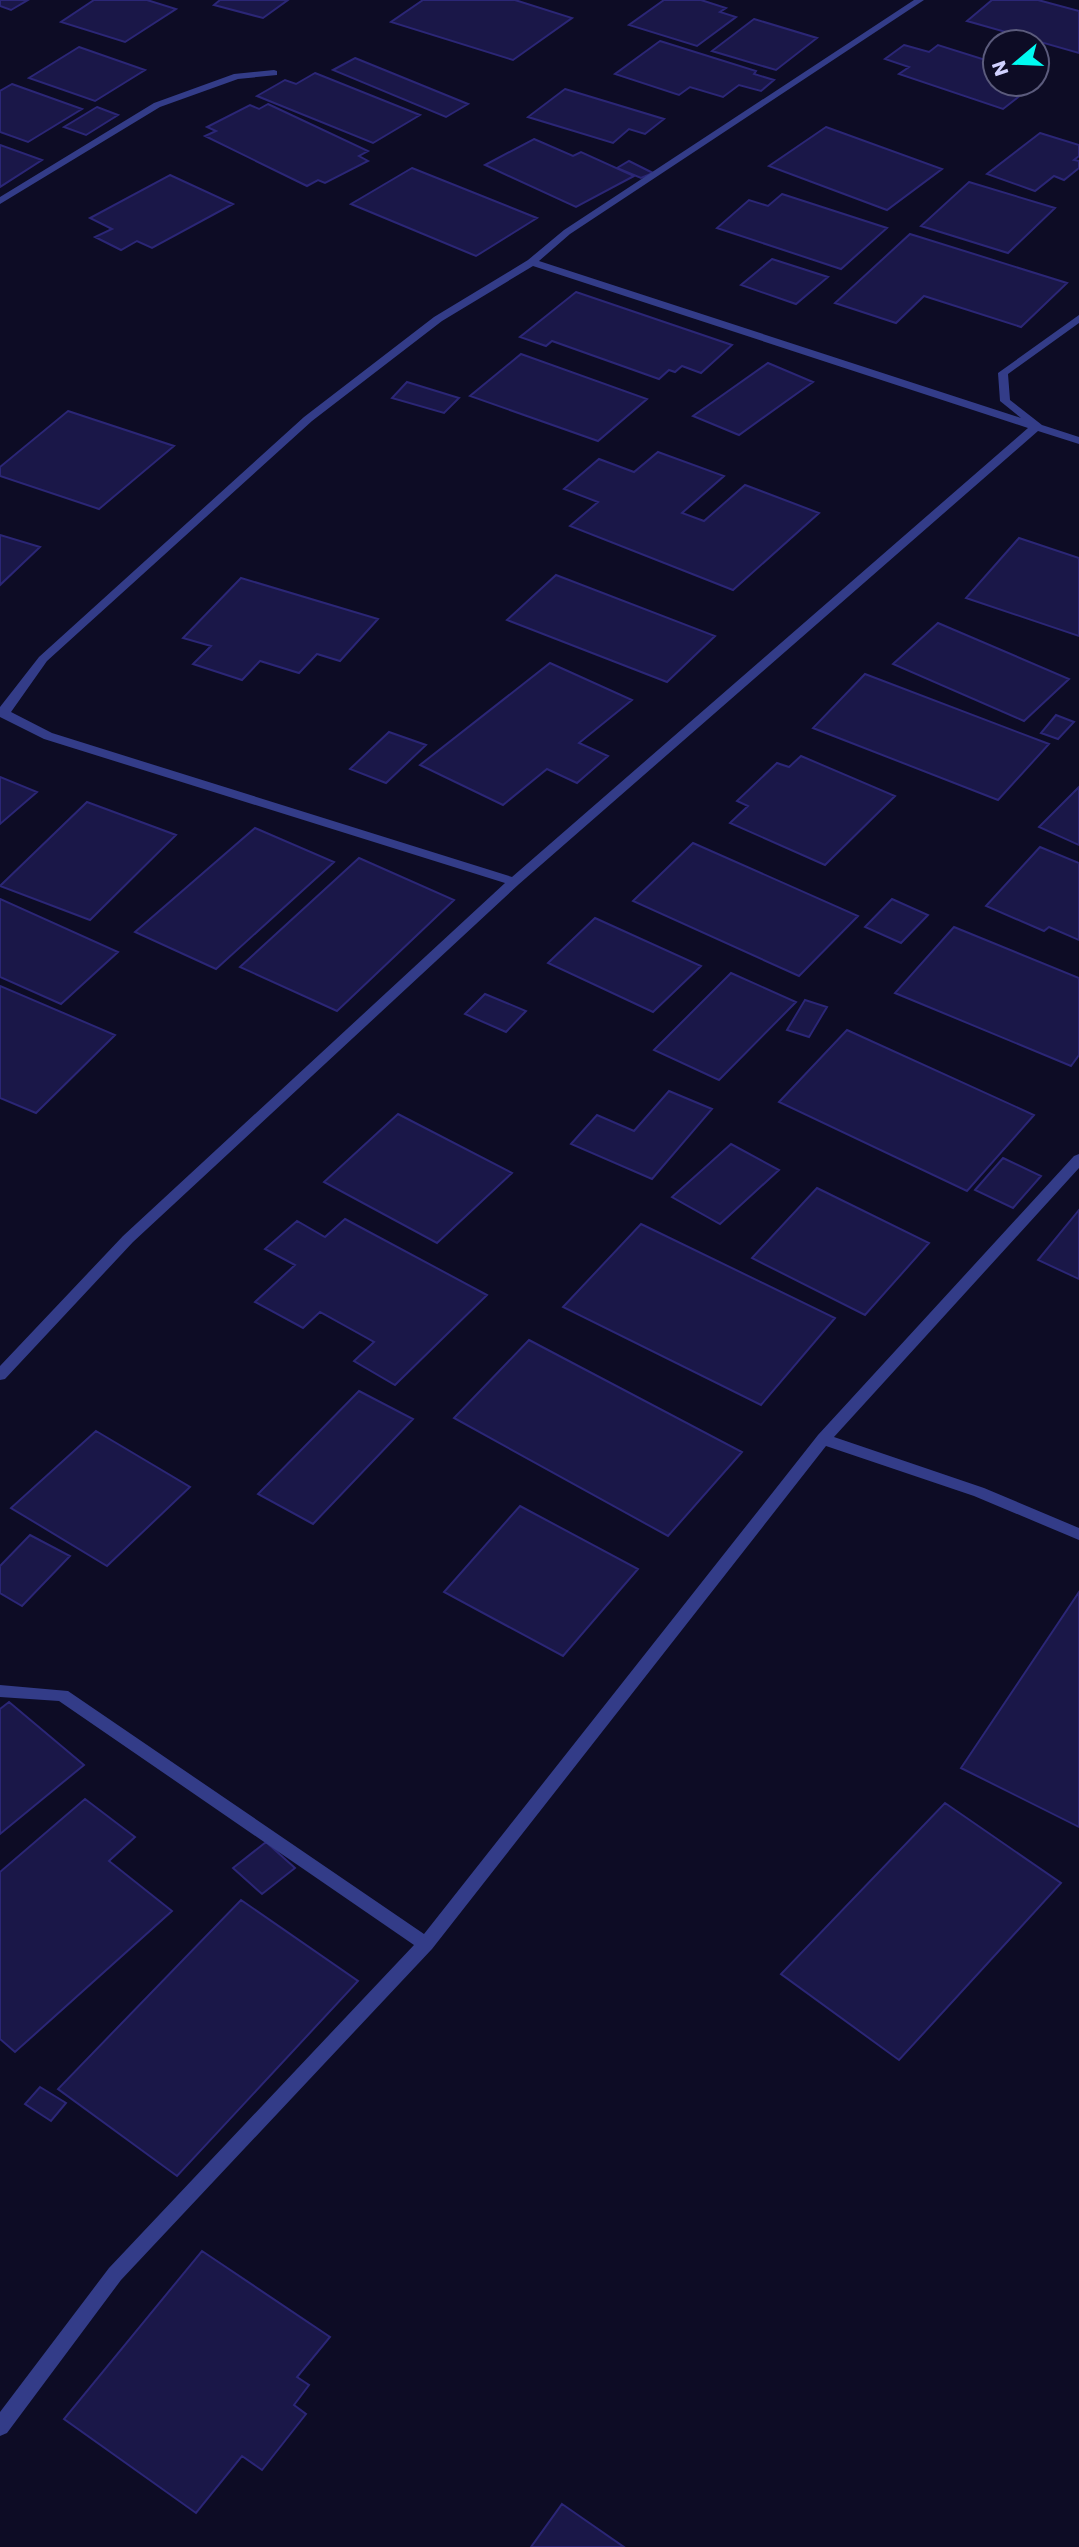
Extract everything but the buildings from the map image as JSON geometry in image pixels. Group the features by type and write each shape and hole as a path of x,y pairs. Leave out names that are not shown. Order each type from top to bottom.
{"street":[{"path":"514,882 48,736 2,713 43,659 308,419 438,319 532,261 567,232 920,0"},
{"path":"0,201 158,104 237,76 274,73"},
{"path":"532,261 745,333 1079,440"},
{"path":"1037,426 1005,401 1003,373 1079,318"},
{"path":"0,1375 128,1239 514,882 1037,426"},
{"path":"0,2427 116,2274 426,1944 823,1439 1079,1159"},
{"path":"823,1439 979,1492 1079,1534"},
{"path":"0,1691 62,1695 426,1944"}]}
